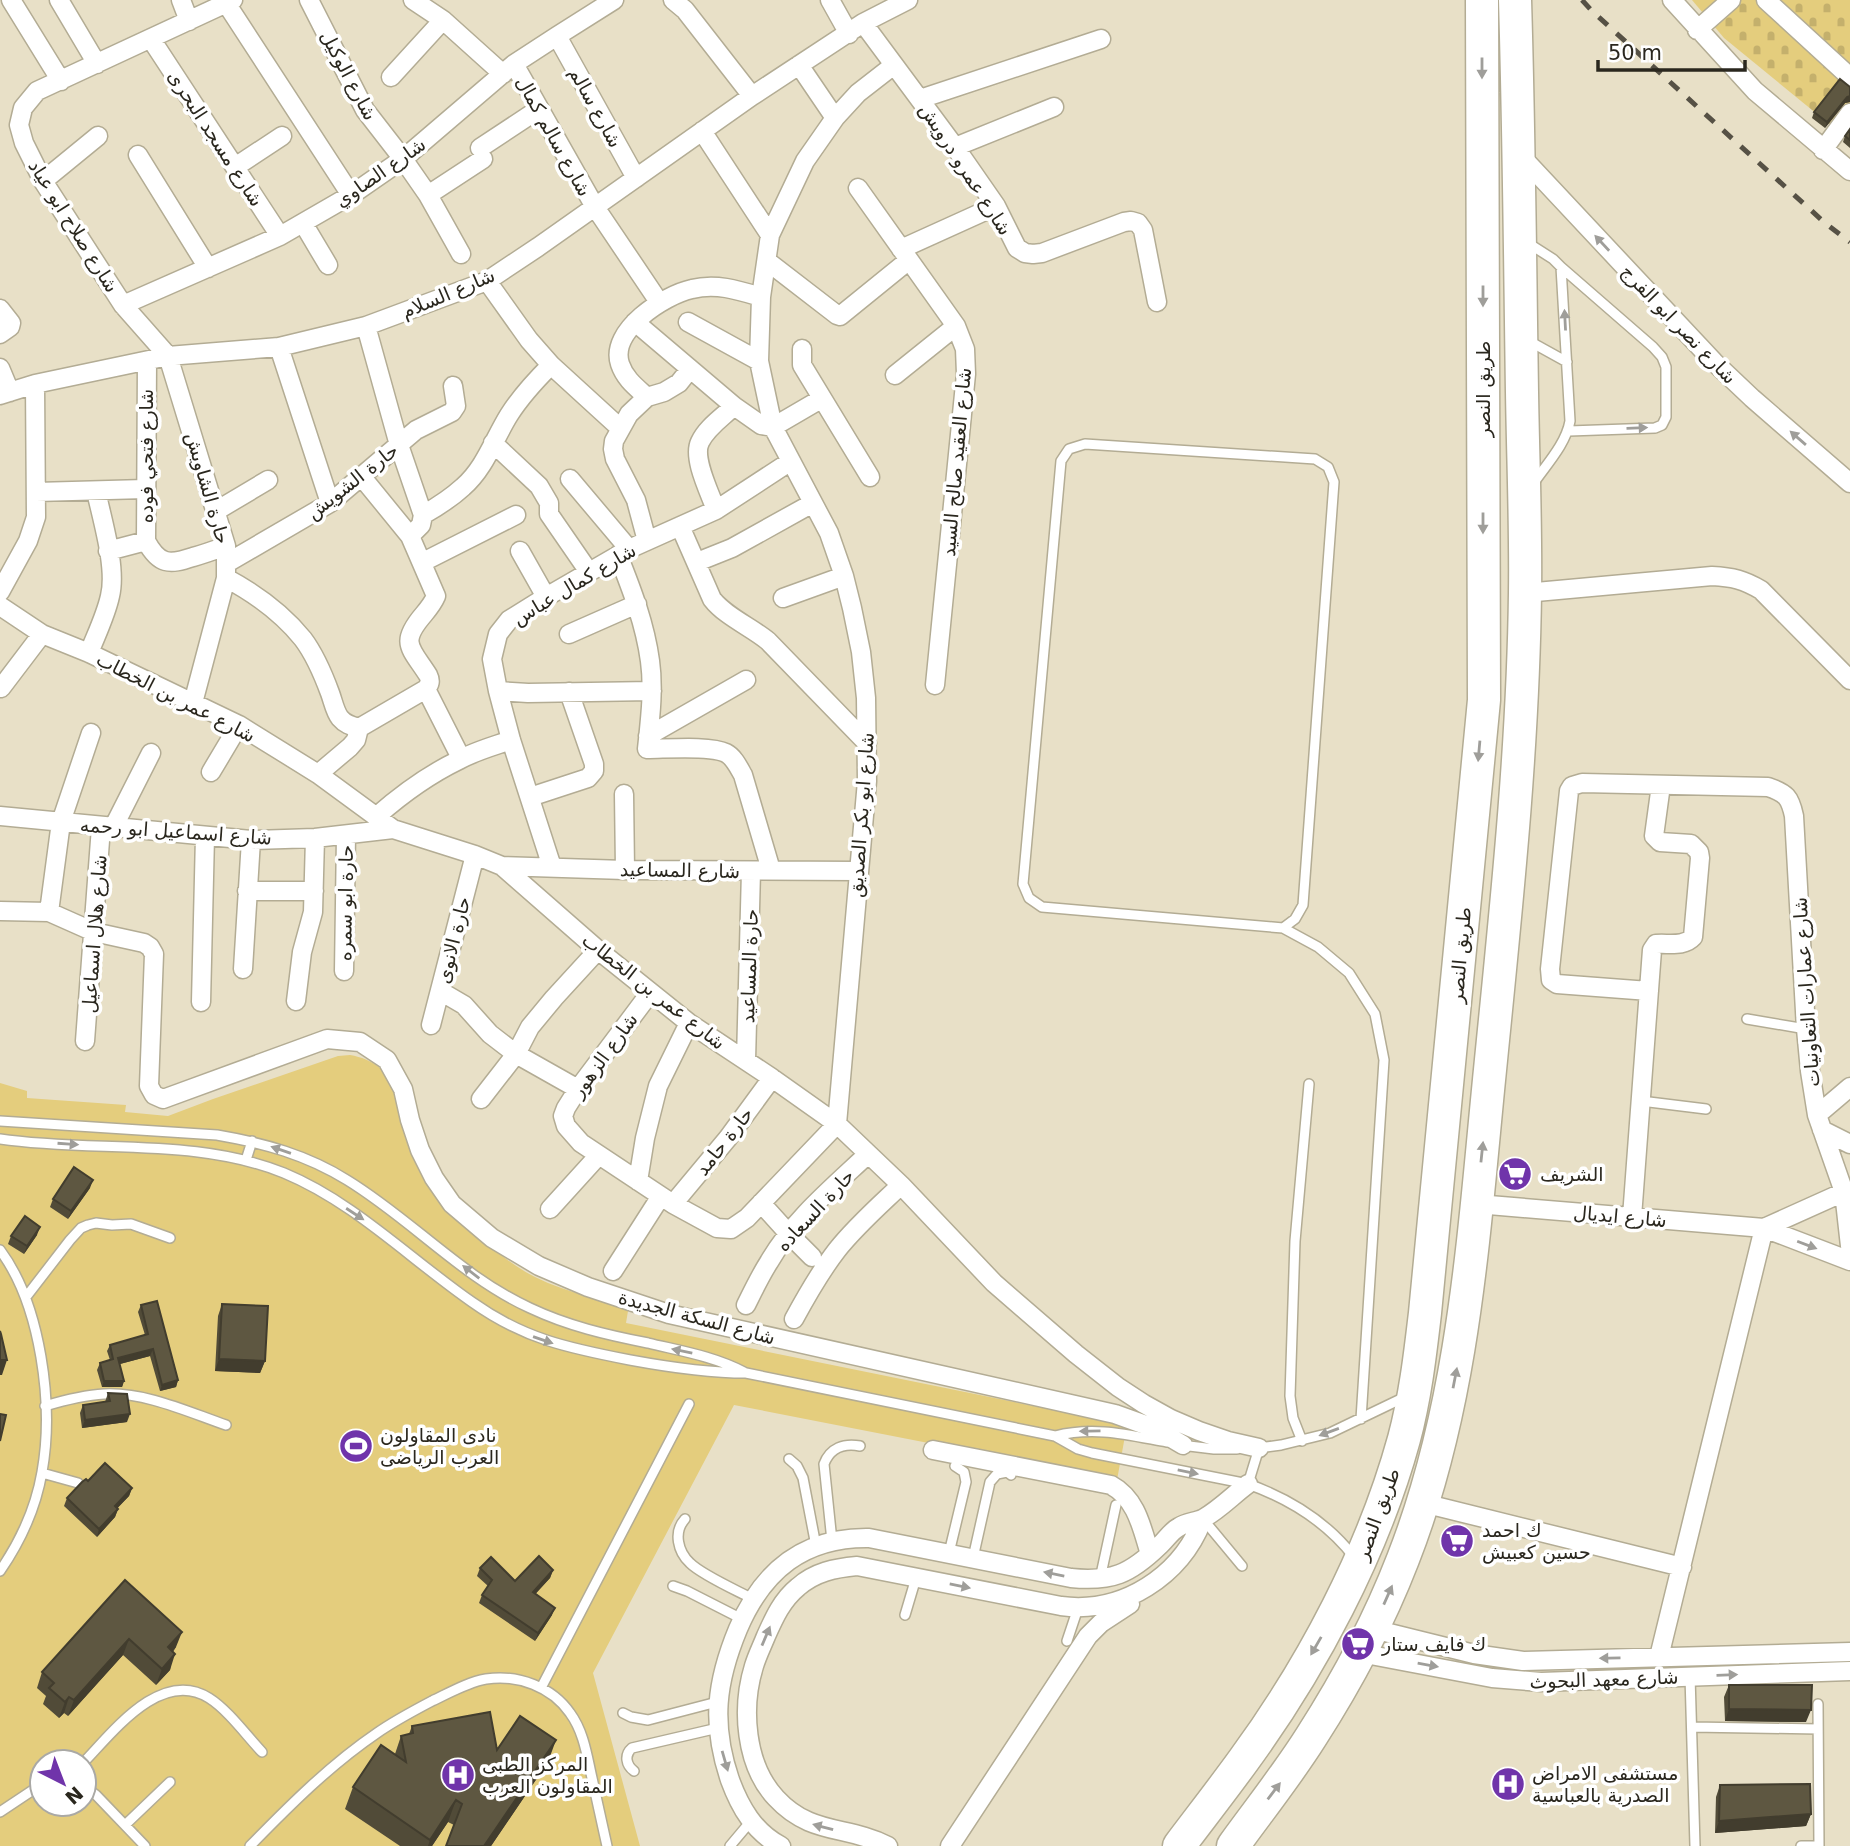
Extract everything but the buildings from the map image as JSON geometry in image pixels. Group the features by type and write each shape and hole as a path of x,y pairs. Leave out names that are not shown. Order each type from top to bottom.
{"highway":[{"name":"طريق النصر","path":"1179,1846 1244,1761 1328,1626 1359,1564 1389,1487 1414,1394 1426,1313 1484,701 1482,0"},
{"name":"طريق النصر","path":"1233,1846 1310,1740 1366,1641 1404,1557 1440,1446 1463,1330 1508,883 1519,745 1525,593 1516,0"}],"street":[{"path":"11,0 61,81"},
{"path":"58,0 97,64"},
{"path":"181,0 189,21"},
{"name":"شارع الوكيل","path":"309,0 365,110 428,195 461,254"},
{"name":"شارع الصاوي","path":"123,305 281,236 351,195 403,159 509,69 614,0"},
{"path":"673,0 685,10 752,96"},
{"name":"شارع عمرو درويش","path":"830,0 894,65 920,99 996,206 1017,248 1025,253 1042,253 1124,222 1138,223 1143,230 1157,302"},
{"name":"شارع السلام","path":"5,394 35,384 167,356 279,347 366,326 487,281 752,96 856,28 908,0"},
{"path":"1672,0 1755,91 1850,171"},
{"path":"1698,30 1731,0"},
{"path":"1766,0 1850,77"},
{"path":"229,2 351,195"},
{"name":"شارع صلاح ابو عياد","path":"167,356 123,305 43,181 24,144 19,125 23,108 37,91 229,2"},
{"name":"شارع سالم كمال","path":"420,2 509,69 539,108 595,207 659,302"},
{"path":"391,77 443,19"},
{"name":"شارع سالم","path":"556,36 636,178"},
{"name":"شارع مسجد البحرى","path":"150,39 281,236"},
{"path":"920,99 1101,39"},
{"path":"799,65 835,118"},
{"name":"شارع ابو بكر الصديق","path":"837,1124 867,781 866,698 861,652 844,576 829,533 774,427 759,361 761,297 769,235 805,161 835,118 858,93 894,65"},
{"path":"955,147 1055,107"},
{"path":"428,195 539,108"},
{"path":"1823,150 1850,113"},
{"path":"702,131 769,235"},
{"path":"43,181 98,136"},
{"path":"235,167 282,136"},
{"path":"138,155 208,268"},
{"name":"شارع نصر ابو الفرج","path":"1519,155 1714,362 1850,482"},
{"name":"شارع العقيد صالح السيد","path":"858,188 956,326 965,349 966,374 935,685"},
{"path":"766,261 840,316 905,255 996,206"},
{"path":"303,223 328,265"},
{"path":"487,281 529,340 551,365 620,428"},
{"path":"648,397 627,379 619,362 620,341 635,322 659,302 692,289 727,287 761,297"},
{"path":"0,309 10,327 0,334"},
{"path":"635,322 734,406 761,425 774,427 821,399"},
{"path":"688,322 759,361"},
{"path":"366,326 399,445 423,515 421,525 410,536"},
{"path":"895,375 956,326"},
{"path":"279,347 330,503"},
{"path":"802,349 802,365 870,477"},
{"name":"حارة الشاويش","path":"167,356 216,511 227,562"},
{"name":"شارع فتحي فوده","path":"147,361 146,541 152,552 162,560 174,564 227,562"},
{"path":"423,515 464,486 481,466 509,414 529,387 551,365"},
{"path":"0,368 5,394"},
{"path":"647,541 636,500 618,465 613,449 614,441 629,414 648,397 679,383 690,369"},
{"path":"0,592 28,541 36,517 35,384"},
{"name":"حارة الشويش","path":"227,562 330,503 416,430 454,409 453,386"},
{"path":"716,510 698,461 699,444 708,430 734,406"},
{"path":"493,443 539,486 549,503 549,514 589,572"},
{"name":"شارع كمال عباس","path":"552,867 498,691 492,659 498,634 509,620 546,597 623,552 716,510 791,461"},
{"path":"227,562 249,590 270,605 304,641 317,662 339,717 348,725 359,728 426,689 430,680 408,645 408,638 436,596 410,536 361,476"},
{"path":"570,479 623,552 650,661 652,691 648,743"},
{"path":"216,511 268,480"},
{"path":"36,492 145,489"},
{"path":"89,653 111,595 112,580 96,491"},
{"path":"697,562 732,548 813,503"},
{"path":"423,562 516,515"},
{"path":"680,526 712,599 718,606 768,641 867,743"},
{"path":"108,551 146,541"},
{"path":"520,551 546,597"},
{"path":"193,704 227,562"},
{"path":"783,598 844,576"},
{"path":"1525,593 1712,576 1746,581 1761,590 1850,680"},
{"path":"569,634 637,604"},
{"name":"شارع عمر بن الخطاب","path":"0,606 42,634 89,653 239,725 318,775 393,829 502,866 650,993 689,1023 837,1124 901,1185 995,1283 1118,1387 1153,1409 1199,1432 1259,1448"},
{"path":"1,688 42,634"},
{"path":"648,743 746,680"},
{"path":"426,689 461,758"},
{"path":"498,691 652,691"},
{"path":"530,797 588,778 594,771 594,764 569,692"},
{"path":"211,772 239,725"},
{"path":"318,775 350,747 356,740 359,728"},
{"path":"49,912 61,822 91,733"},
{"path":"377,816 402,794 431,775 461,758 511,740"},
{"path":"648,743 726,753 736,763 743,775 771,870"},
{"path":"107,827 151,752"},
{"path":"1632,1217 1653,947 1656,944 1682,944 1693,937 1700,858 1699,852 1691,844 1664,843 1654,836 1661,785 1582,783 1572,786 1568,796 1551,980 1557,984 1649,991"},
{"name":"شارع عمارات التعاونيات","path":"1661,785 1768,787 1782,791 1791,802 1810,1071 1820,1122 1844,1192 1850,1246"},
{"path":"624,794 625,870"},
{"name":"شارع اسماعيل ابو رحمه","path":"0,816 251,840 315,838 393,829"},
{"name":"شارع هلال اسماعيل","path":"85,1041 94,932 107,827"},
{"name":"حارة ابو سمره","path":"344,971 346,835"},
{"path":"201,1002 205,836"},
{"path":"296,1000 302,952 313,912 315,838"},
{"path":"243,969 251,840"},
{"name":"حارة الانوى","path":"431,1025 475,855"},
{"name":"شارع المساعيد","path":"502,866 625,870 858,871"},
{"name":"حارة المساعيد","path":"746,1060 751,871"},
{"path":"247,891 314,891"},
{"path":"0,911 55,913 94,932"},
{"name":"شارع السكة الجديدة","path":"94,932 144,943 154,954 149,1086 154,1095 163,1099 327,1039 360,1042 387,1060 403,1089 420,1150 434,1178 452,1204 492,1238 539,1266 588,1287 669,1314 1115,1414 1154,1428 1183,1445"},
{"path":"481,1099 516,1054 530,1027 598,950"},
{"path":"440,992 464,1005 490,1034 516,1054 578,1089"},
{"name":"شارع الزهور","path":"650,993 578,1089 563,1116 566,1126 581,1143 667,1200 718,1228 731,1229 747,1218 761,1203"},
{"path":"639,1181 645,1138 658,1086 689,1023"},
{"name":"حارة حامد","path":"613,1271 667,1200 728,1138 772,1078"},
{"path":"1850,1087 1820,1122 1850,1144"},
{"path":"812,1257 761,1203 837,1124"},
{"name":"حارة السعاده","path":"746,1305 769,1260 789,1234 868,1154"},
{"path":"550,1209 599,1155"},
{"path":"794,1319 837,1250 901,1185"},
{"name":"شارع ايديال","path":"1763,1228 1844,1192"},
{"name":"شارع ايديال","path":"1477,1204 1763,1228 1850,1261"},
{"path":"1659,1657 1763,1228"},
{"path":"933,1450 1111,1485 1125,1494 1131,1502 1150,1554"},
{"path":"781,1846 753,1833 737,1801 724,1761 717,1702 722,1675 743,1619 769,1577 784,1564 801,1553 824,1544 869,1538 1094,1579 1128,1571 1178,1527 1203,1519 1248,1484"},
{"path":"1423,1503 1682,1567"},
{"path":"888,1846 865,1836 810,1823 785,1807 765,1783 758,1769 748,1724 749,1689 754,1666 777,1612 787,1598 812,1577 835,1568 857,1566 1078,1608 1110,1604 1155,1582 1192,1543 1203,1519"},
{"path":"1165,1541 1180,1558"},
{"path":"824,1544 835,1568"},
{"path":"1078,1608 1094,1579"},
{"path":"950,1846 1088,1636 1101,1623 1136,1600 1138,1592"},
{"name":"شارع معهد البحوث","path":"1366,1641 1499,1658 1548,1661 1850,1652"},
{"name":"شارع معهد البحوث","path":"1366,1641 1517,1681 1850,1671"},
{"path":"718,1728 748,1724"}],"lane":[{"path":"1520,238 1553,260 1653,347 1662,357 1666,368 1665,417 1662,425 1655,428 1569,431"},
{"path":"1524,496 1569,431 1561,267"},
{"path":"1521,338 1567,362"},
{"path":"1283,928 1295,919 1303,905 1334,482 1328,467 1315,459 1085,444 1069,449 1061,461 1023,884 1029,898 1042,907 1283,928 1318,947 1349,973 1375,1014 1384,1059 1361,1419"},
{"path":"1746,1019 1806,1029"},
{"path":"1302,1441 1293,1418 1290,1384 1295,1241 1309,1084"},
{"path":"1641,1101 1706,1109"},
{"path":"0,1121 185,1132 252,1141 300,1156 346,1179 482,1281 527,1307 599,1333 710,1357 746,1373"},
{"path":"35,1142 38,1123"},
{"path":"0,1139 179,1151 246,1160 286,1174 323,1194 362,1219 470,1301 515,1329 539,1339 590,1353 667,1367 746,1373 1055,1436 1091,1453 1248,1484 1272,1493 1312,1516 1337,1538 1359,1564"},
{"path":"246,1160 252,1141"},
{"path":"26,1297 70,1240 81,1228 88,1225 131,1224 170,1238"},
{"path":"0,1250 18,1278 26,1297 40,1351 44,1378 46,1440 42,1473 33,1505 20,1536 0,1571"},
{"path":"45,1406 89,1395 116,1394 159,1402 226,1425"},
{"path":"1055,1436 1096,1430 1214,1449 1259,1448 1330,1433 1414,1394"},
{"path":"541,1688 688,1404"},
{"path":"824,1544 824,1464 832,1451 839,1447 860,1446"},
{"path":"1248,1484 1259,1448"},
{"path":"789,1459 797,1466 803,1478 824,1544"},
{"path":"949,1553 966,1482 964,1472 955,1466"},
{"path":"972,1558 990,1482 997,1474 1007,1472 1011,1475"},
{"path":"42,1473 78,1483"},
{"path":"1094,1579 1116,1505"},
{"path":"685,1519 680,1523 677,1534 680,1549 690,1563 753,1599"},
{"path":"1203,1519 1242,1566"},
{"path":"905,1615 916,1578"},
{"path":"673,1586 743,1619"},
{"path":"1067,1641 1078,1608"},
{"path":"1690,1676 1695,1846"},
{"path":"250,1846 358,1746 399,1719 446,1694 485,1679 504,1678 523,1680 541,1688 557,1699 570,1713 579,1729 607,1846"},
{"path":"98,1748 140,1706 177,1691 198,1693 212,1700 262,1752"},
{"path":"623,1713 648,1720 717,1702"},
{"path":"1801,1846 1819,1846 1818,1704"},
{"path":"1692,1727 1818,1730"},
{"path":"634,1771 627,1760 632,1748 718,1728"},
{"path":"125,1825 170,1782"},
{"path":"0,1812 28,1793"},
{"path":"98,1799 145,1846"},
{"path":"730,1846 742,1833 753,1833"}],"green space":[{"path":"1692,0 1850,0 1850,141 1724,38"},
{"name":"نادى المقاولون العرب الرياضى","path":"350,1055 366,1060 385,1072 394,1085 407,1143 413,1157 433,1186 494,1249 533,1276 580,1294 629,1305 626,1323 1127,1425 1117,1480 734,1405 593,1673 640,1846 0,1846 0,1083 27,1091 27,1098 126,1105 125,1112 168,1116 338,1056"}],"railway":[{"path":"1582,0 1825,223 1850,242"}],"place":[{"name":"الشريف","path":"1515,1174"},
{"name":"نادى المقاولون العرب الرياضى","path":"356,1446"},
{"name":"ك احمد حسين كعبيش","path":"1457,1541"},
{"name":"ك فايف ستار","path":"1358,1644"},
{"name":"المركز الطبى المقاولون العرب","path":"458,1775"},
{"name":"مستشفى الامراض الصدرية بالعباسية","path":"1508,1784"}]}
